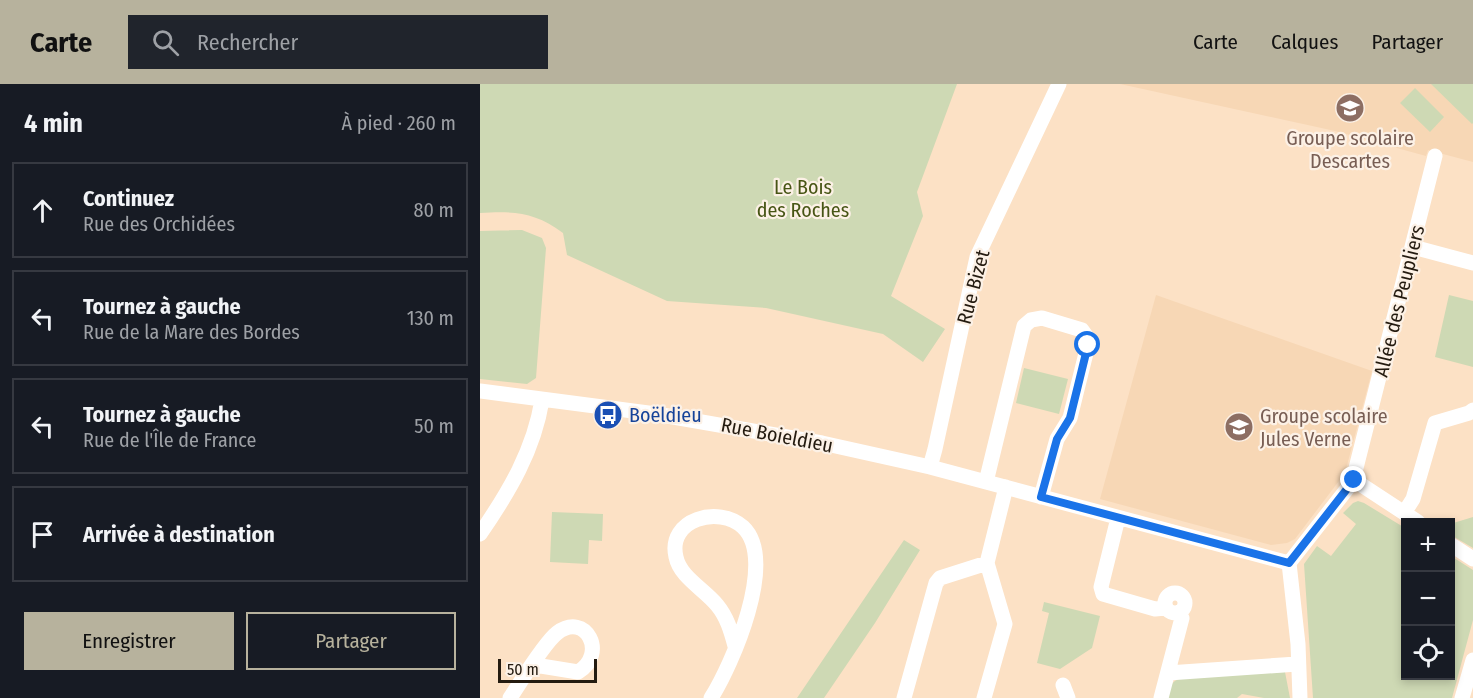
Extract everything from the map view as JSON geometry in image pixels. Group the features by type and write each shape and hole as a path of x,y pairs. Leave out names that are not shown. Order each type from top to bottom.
{"street":[{"name":"Rue Bizet","path":"930,467 977,257 1059,84"},
{"name":"Allée des Peupliers","path":"1354,480 1435,156"},
{"path":"1413,247 1473,262"},
{"path":"986,482 1024,326 1031,320 1042,318 1082,330 1087,337 1088,345 1070,418 1057,439 1041,497"},
{"name":"Rue Boieldieu","path":"480,392 714,423 930,467 1289,563"},
{"path":"480,534 525,460 538,422 542,400"},
{"path":"1404,513 1413,499 1435,423 1473,410"},
{"path":"1300,698 1298,644 1289,563 1354,480 1412,518"},
{"path":"984,698 1005,624 987,563 1006,487"},
{"path":"711,698 730,662 753,596 757,574 751,539 743,527 728,518 697,518 679,533 674,544 676,557 681,570 718,606 731,629 735,646"},
{"path":"1118,518 1101,587 1103,594 1155,609 1173,610 1182,618 1161,698"},
{"path":"1455,547 1473,559"},
{"path":"904,698 936,583 940,578 987,563"},
{"path":"1462,698 1473,660"},
{"path":"1168,673 1298,664"},
{"path":"510,698 531,668"}],"shaded area":[{"name":"Groupe scolaire Descartes","path":"1120,84 1473,84 1473,162 1428,150 1426,156 1335,131"},
{"name":"Groupe scolaire Jules Verne","path":"1156,295 1372,371 1345,473 1295,539 1287,543 1271,545 1100,499"}],"green space":[{"name":"Le Bois des Roches","path":"480,84 957,84 917,192 923,216 891,296 945,329 923,362 883,334 766,308 667,301 567,255 563,233 543,221 524,214 480,213"},
{"path":"1431,84 1473,84 1473,123 1472,124"},
{"path":"1415,88 1444,117 1430,132 1400,103"},
{"path":"522,230 542,238 546,248 536,378 527,384 480,379 480,231"},
{"path":"1449,295 1473,301 1473,367 1435,357"},
{"path":"1024,368 1068,379 1059,414 1016,403"},
{"path":"1358,501 1364,503 1401,526 1401,680 1455,680 1455,559 1473,570 1473,620 1452,698 1313,698 1304,564 1317,546 1331,556 1356,524 1343,513"},
{"path":"552,512 603,514 602,541 589,540 588,564 550,562"},
{"path":"1473,517 1473,548 1455,537 1455,522"},
{"path":"904,540 920,550 875,623 824,698 797,698"},
{"path":"1044,602 1100,616 1092,648 1060,669 1037,663 1049,613 1042,611"},
{"path":"1285,672 1290,698 1264,698 1242,694 1237,698 1166,698 1171,685 1182,678"}],"place":[{"name":"Groupe scolaire Descartes","path":"1350,108"},
{"name":"Boëldieu","path":"608,415"},
{"name":"Groupe scolaire Jules Verne","path":"1239,427"}],"route":[{"path":"1088,345 1070,418 1057,439 1041,497 1289,563 1354,480"}]}
